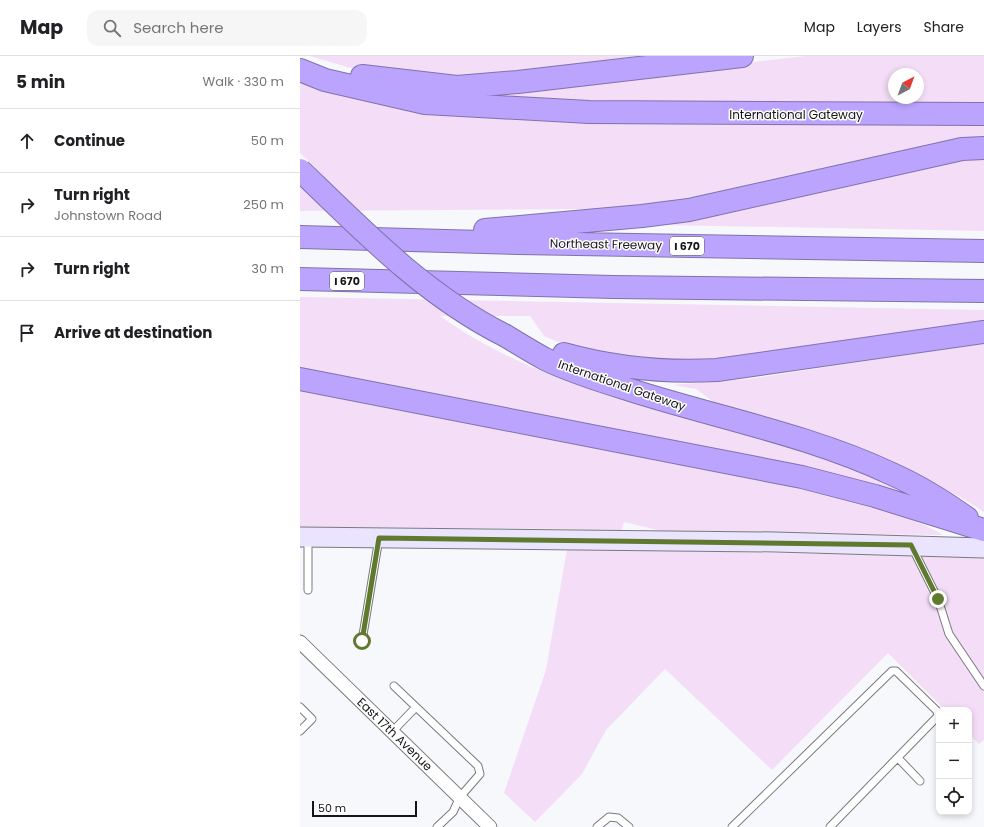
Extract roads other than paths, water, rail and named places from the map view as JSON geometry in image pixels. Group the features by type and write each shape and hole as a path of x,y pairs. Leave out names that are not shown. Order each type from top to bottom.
{"highway":[{"path":"300,65 327,72 456,87 518,82 742,56"},
{"name":"International Gateway","path":"300,70 325,80 425,103 589,112 984,114"},
{"path":"390,239 642,216 689,210 962,148 984,148"},
{"name":"International Gateway","path":"300,170 365,233 420,282 464,314 545,359 585,376 805,441 858,459 892,473 932,494 984,530"},
{"name":"Northeast Freeway","path":"300,237 984,251"},
{"name":"I 670","path":"300,280 613,287 984,291"},
{"path":"506,336 590,361 632,368 676,372 717,370 984,332"},
{"path":"300,379 802,477 875,496 984,530"}],"main road":[{"path":"304,537 911,545 984,548"}],"street":[{"name":"East 17th Avenue","path":"300,643 490,827"}],"lane":[{"path":"304,537 308,590"},
{"path":"362,641 379,538"},
{"path":"911,545 938,599 949,634 984,686"},
{"path":"732,827 892,671 899,674 937,712 938,716 830,827"},
{"path":"394,686 478,766 480,774 460,797 453,812 437,827"},
{"path":"300,707 312,719 300,731"},
{"path":"392,732 416,707"},
{"path":"898,758 920,781"},
{"path":"597,827 608,817 618,818 629,827"}]}
